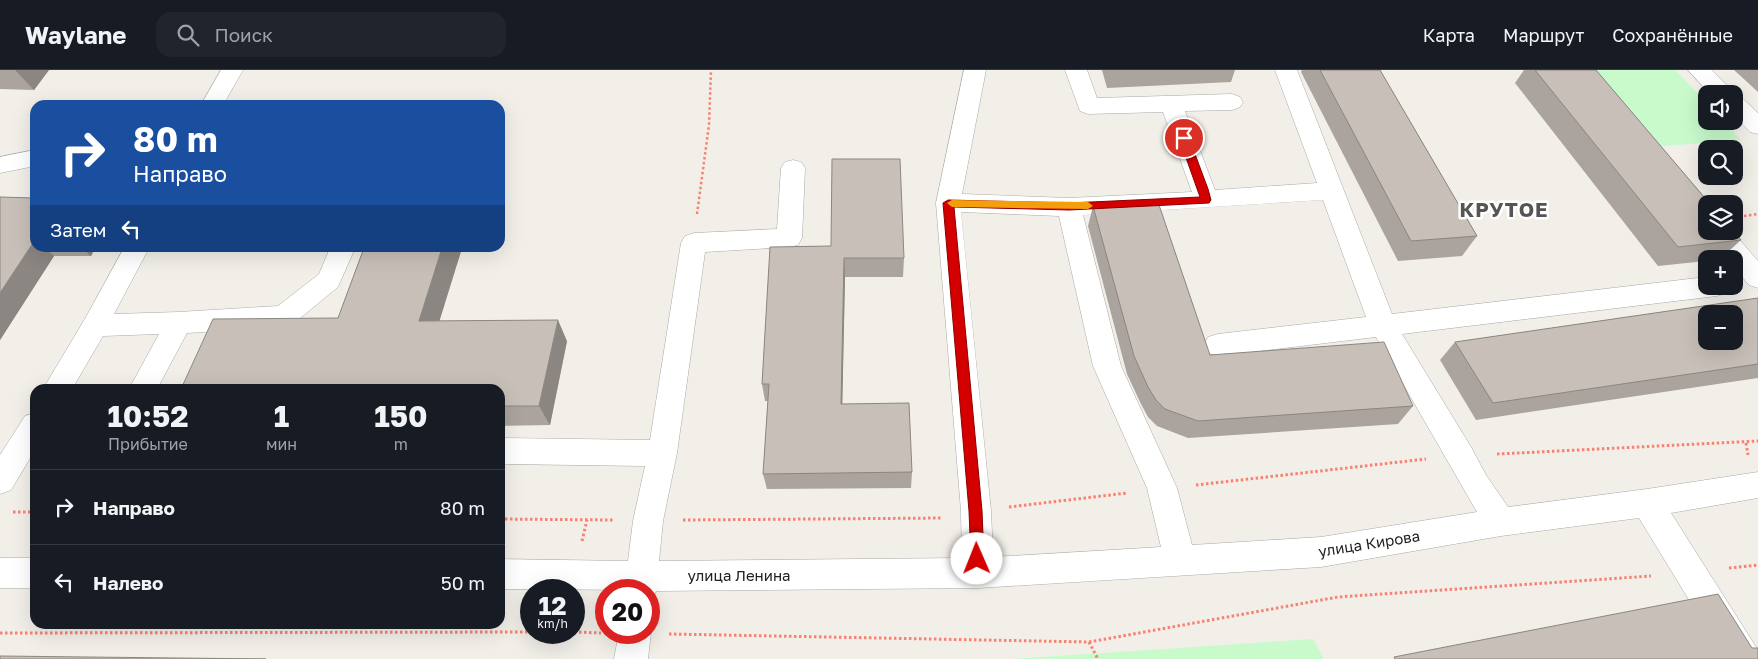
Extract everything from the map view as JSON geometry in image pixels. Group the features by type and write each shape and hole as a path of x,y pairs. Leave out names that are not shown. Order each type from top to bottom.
{"street":[{"path":"215,100 232,70"},
{"path":"975,70 948,203 976,511 978,573"},
{"path":"1076,70 1088,106 1232,102"},
{"path":"1286,70 1384,326 1461,456 1475,484 1501,522"},
{"path":"1699,70 1715,85"},
{"path":"1171,104 1206,200"},
{"path":"1743,112 1758,126"},
{"path":"0,165 30,159"},
{"path":"641,579 648,520 662,453 694,243 789,238 793,168"},
{"path":"948,203 1069,207 1333,191"},
{"path":"1069,207 1107,366 1162,488 1180,561"},
{"path":"1725,240 1758,280"},
{"path":"59,384 95,325 134,252"},
{"path":"95,325 179,324 284,316 329,280 340,252"},
{"path":"1743,282 1758,280"},
{"path":"1218,345 1698,288"},
{"path":"146,384 179,324"},
{"path":"0,481 30,439"},
{"path":"505,451 662,453"},
{"name":"улица Кирова","path":"978,573 1321,552 1501,522 1647,503 1758,485"},
{"path":"1647,503 1744,659"},
{"path":"0,573 30,573"},
{"name":"улица Ленина","path":"660,582 978,573"},
{"name":"улица Ленина","path":"505,574 595,580"}],"path":[{"path":"694,243 709,125 711,70"},
{"path":"1461,456 1758,441"},
{"path":"9,512 30,512"},
{"path":"660,641 810,638 1089,642 1338,597 1692,573 1758,565"},
{"path":"0,633 520,632"},
{"path":"1089,642 1098,659"}],"green space":[{"path":"1583,70 1675,70 1698,94 1698,130 1732,130 1741,140 1698,140 1698,143 1651,147"},
{"path":"1313,639 1324,659 1011,659"}],"building":[{"path":"1320,70 1380,70 1477,236 1411,241"},
{"path":"1535,70 1596,70 1702,195 1698,195 1698,240 1741,240 1678,247"},
{"path":"832,159 900,159 904,258 844,258 841,404 909,403 912,472 763,474 769,384 762,384 770,247 831,246"},
{"path":"0,197 30,198 30,248 0,293"},
{"path":"1158,202 1210,355 1384,342 1413,406 1198,421 1165,409 1156,400 1148,387 1134,356 1093,206"},
{"path":"363,252 441,252 419,321 558,320 539,406 505,406 505,384 183,384 213,319 338,318"},
{"path":"1758,298 1758,364 1493,403 1455,342 1698,307 1698,350 1743,350 1743,305 1710,305"},
{"path":"1718,594 1752,648 1758,648 1758,659 1395,659 1394,657"},
{"path":"0,656 266,659 0,659"}],"slow traffic":[{"path":"952,203 1088,206"}],"district":[{"name":"КРУТОЕ","path":"1504,209"}],"route":[{"path":"977,559 976,511 948,203 1069,207 1206,200 1184,138"}]}
